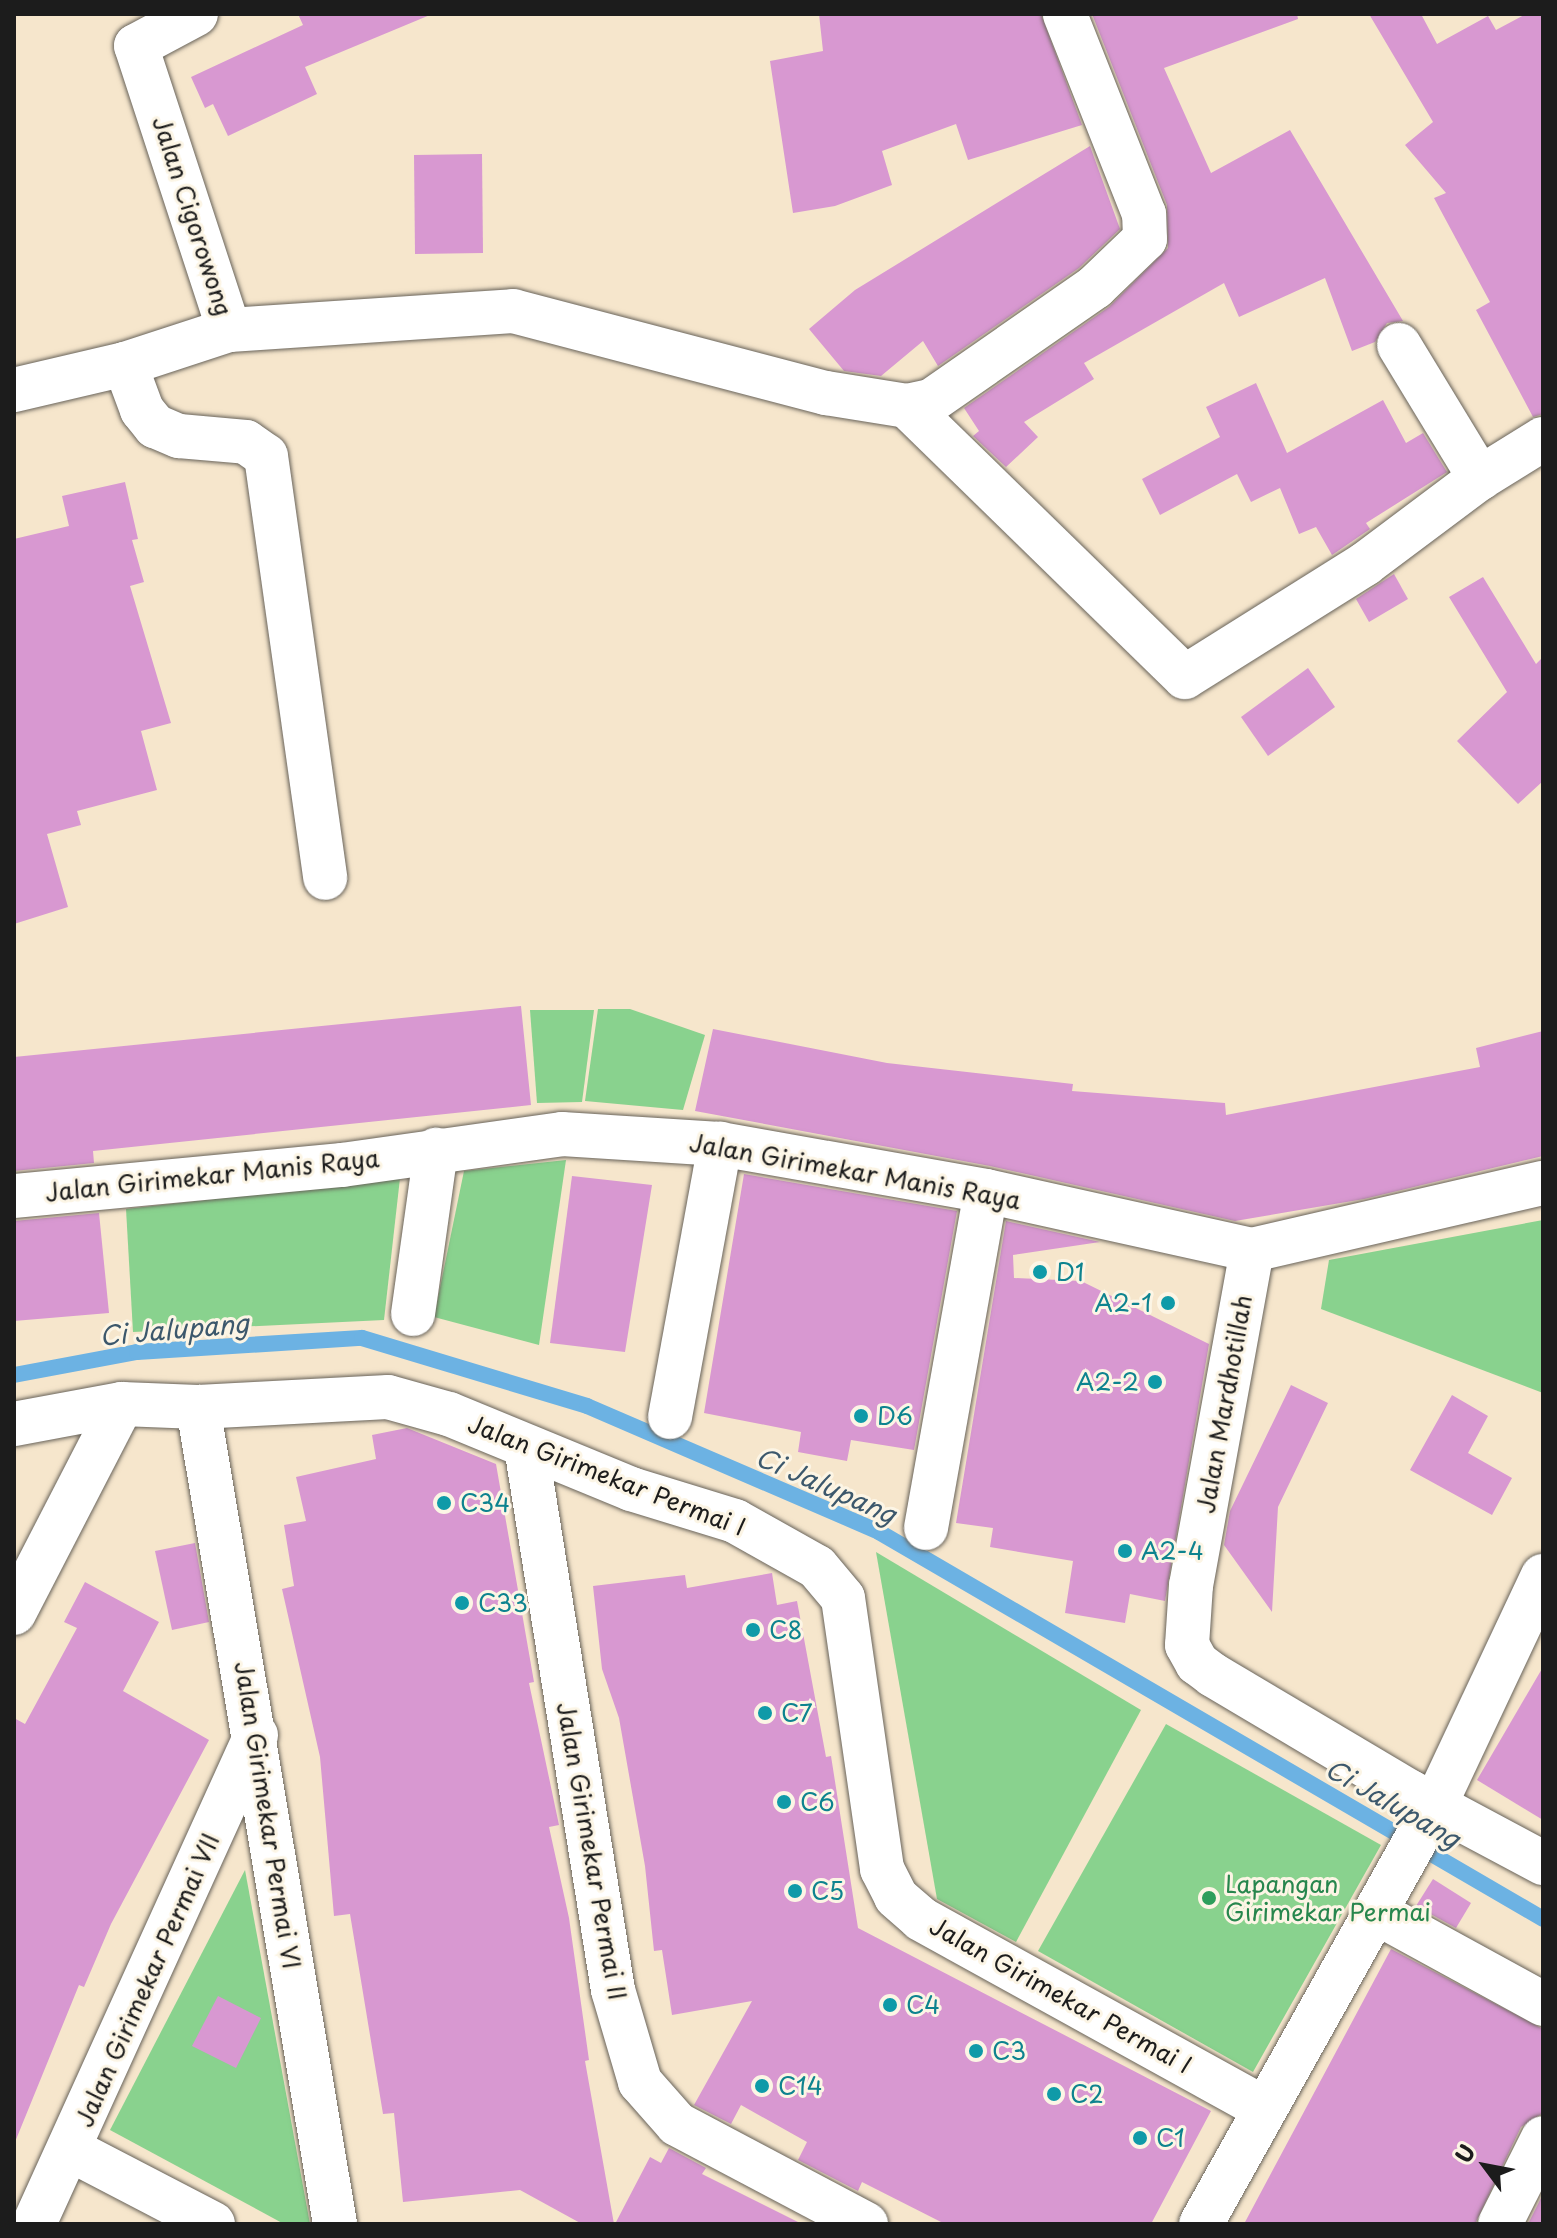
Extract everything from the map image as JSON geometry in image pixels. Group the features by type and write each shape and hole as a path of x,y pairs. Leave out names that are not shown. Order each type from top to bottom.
{"street":[{"name":"Jalan Cigorowong","path":"14,390 125,364 229,330 136,46 196,14"},
{"path":"229,330 513,311 826,393 907,406 950,391 1095,287 1145,239 1144,214 1065,14"},
{"path":"1399,345 1480,478"},
{"path":"125,364 142,410 155,426 179,436 246,442 266,456 325,878"},
{"path":"907,406 1185,677 1365,564 1480,478 1543,439"},
{"name":"Jalan Girimekar Manis Raya","path":"14,1196 342,1165 562,1134 720,1144 986,1191 1252,1250 1543,1183"},
{"path":"670,1417 720,1144"},
{"path":"413,1314 436,1150"},
{"path":"926,1528 986,1191"},
{"name":"Jalan Mardhotillah","path":"1252,1250 1191,1585 1187,1645 1197,1663 1213,1675 1432,1811"},
{"name":"Jalan Girimekar Permai I","path":"14,1424 122,1404 198,1407 388,1397 449,1414 631,1489 735,1521 817,1567 843,1598 882,1869 896,1897 921,1919 1262,2107"},
{"path":"14,1613 122,1404"},
{"name":"Jalan Girimekar Permai VI","path":"198,1407 256,1735 335,2224"},
{"name":"Jalan Girimekar Permai II","path":"526,1447 613,1990 640,2082 677,2124 866,2224"},
{"path":"1201,2224 1262,2107 1403,1866 1543,1576"},
{"name":"Jalan Girimekar Permai VII","path":"34,2224 71,2150 256,1735"},
{"path":"1432,1811 1543,1863"},
{"path":"1377,1913 1543,2004"},
{"path":"1500,2224 1543,2138"},
{"path":"71,2150 213,2224"}],"green space":[{"path":"598,1009 630,1009 705,1035 683,1110 585,1101"},
{"path":"530,1010 594,1010 582,1102 537,1103"},
{"path":"566,1160 539,1345 434,1317 464,1171"},
{"path":"400,1178 384,1320 133,1332 126,1209"},
{"path":"1543,1220 1543,1393 1321,1309 1329,1260"},
{"path":"876,1552 1141,1710 1016,1942 937,1899"},
{"name":"Lapangan Girimekar Permai","path":"1166,1724 1381,1845 1253,2072 1038,1951"},
{"path":"245,1870 310,2224 284,2224 110,2130"}],"building":[{"path":"298,14 430,15 305,67 317,94 228,136 213,104 205,108 191,77 303,25"},
{"path":"819,14 1041,14 1082,125 968,160 956,124 882,151 892,185 835,206 793,213 770,61 823,51"},
{"path":"1092,14 1297,14 1298,19 1164,68 1211,173 1290,130 1403,321 1387,323 1375,342 1352,351 1325,278 1239,317 1224,283 1084,363 1094,379 1024,422 1038,437 1006,467 973,436 979,431 964,408 1109,307 1168,248 1167,205"},
{"path":"1369,14 1421,14 1437,44 1488,16 1496,30 1526,14 1543,14 1543,414 1533,417 1476,310 1490,302 1434,198 1446,193 1405,145 1433,122"},
{"path":"1090,146 1120,229 1079,268 938,366 923,341 881,376 844,371 809,329 855,290"},
{"path":"482,154 483,253 415,254 414,155"},
{"path":"1256,383 1287,453 1383,400 1406,443 1423,433 1447,472 1366,523 1370,529 1332,555 1316,527 1299,534 1280,488 1251,502 1237,474 1160,515 1142,479 1220,437 1206,407"},
{"path":"125,482 138,539 132,540 144,582 130,586 171,723 141,731 157,790 77,811 81,825 47,834 68,907 14,924 14,539 69,526 62,496"},
{"path":"1394,574 1408,599 1369,622 1356,599"},
{"path":"1483,577 1536,664 1543,657 1543,781 1518,804 1457,741 1507,692 1449,597"},
{"path":"1308,668 1335,707 1268,756 1241,717"},
{"path":"521,1006 531,1105 93,1151 94,1163 14,1171 14,1057"},
{"path":"713,1029 887,1063 1073,1084 1072,1091 1225,1103 1226,1115 1480,1067 1476,1048 1543,1031 1543,1156 1364,1199 1235,1221 990,1166 695,1111"},
{"path":"744,1174 957,1211 914,1450 851,1440 847,1461 798,1452 801,1432 704,1413"},
{"path":"572,1176 652,1185 625,1352 550,1343"},
{"path":"99,1213 109,1313 14,1321 14,1221"},
{"path":"1006,1221 1100,1242 1013,1255 1014,1278 1081,1281 1209,1344 1165,1601 1130,1594 1125,1623 1065,1613 1073,1561 990,1547 993,1528 956,1523"},
{"path":"1291,1385 1328,1403 1278,1507 1272,1612 1224,1545 1230,1511"},
{"path":"1452,1395 1488,1416 1468,1453 1512,1478 1492,1515 1410,1470"},
{"path":"407,1428 496,1464 534,1682 529,1683 559,1825 549,1827 569,1918 589,2060 585,2061 614,2224 582,2224 520,2190 403,2202 394,2113 383,2114 350,1914 334,1916 320,1757 282,1589 294,1586 284,1525 306,1521 296,1477 376,1459 372,1435"},
{"path":"195,1543 209,1622 172,1630 155,1551"},
{"path":"772,1573 777,1605 797,1601 826,1757 831,1756 858,1928 1211,2111 1151,2224 945,2224 862,2182 858,2191 798,2160 807,2142 741,2105 731,2124 694,2105 752,2001 672,2015 662,1950 654,1951 645,1866 619,1718 602,1669 593,1586 685,1575 687,1588"},
{"path":"85,1582 159,1622 123,1691 209,1740 111,1924 84,1987 79,1985 15,2142 14,1718 25,1724 77,1628 64,1622"},
{"path":"1543,1667 1543,1820 1477,1780"},
{"path":"1433,1879 1471,1903 1456,1928 1416,1906"},
{"path":"1391,1949 1543,2029 1543,2113 1521,2127 1475,2224 1244,2224"},
{"path":"218,1996 261,2018 236,2068 192,2046"},
{"path":"669,2148 706,2168 702,2174 802,2224 615,2224 650,2157 661,2163"},
{"path":"1543,2194 1543,2224 1528,2224"}],"waterway":[{"name":"Ci Jalupang","path":"14,1375 137,1352 362,1338 587,1406 879,1532 1543,1919"}],"place":[{"name":"D1","path":"1040,1272"},
{"name":"A2-1","path":"1168,1303"},
{"name":"A2-2","path":"1155,1382"},
{"name":"D6","path":"861,1416"},
{"name":"C34","path":"444,1503"},
{"name":"A2-4","path":"1125,1551"},
{"name":"C33","path":"462,1603"},
{"name":"C8","path":"753,1630"},
{"name":"C7","path":"765,1713"},
{"name":"C6","path":"784,1802"},
{"name":"C5","path":"795,1891"},
{"name":"Lapangan Girimekar Permai","path":"1209,1898"},
{"name":"C4","path":"890,2005"},
{"name":"C3","path":"976,2051"},
{"name":"C14","path":"762,2086"},
{"name":"C2","path":"1054,2094"},
{"name":"C1","path":"1140,2138"}]}
